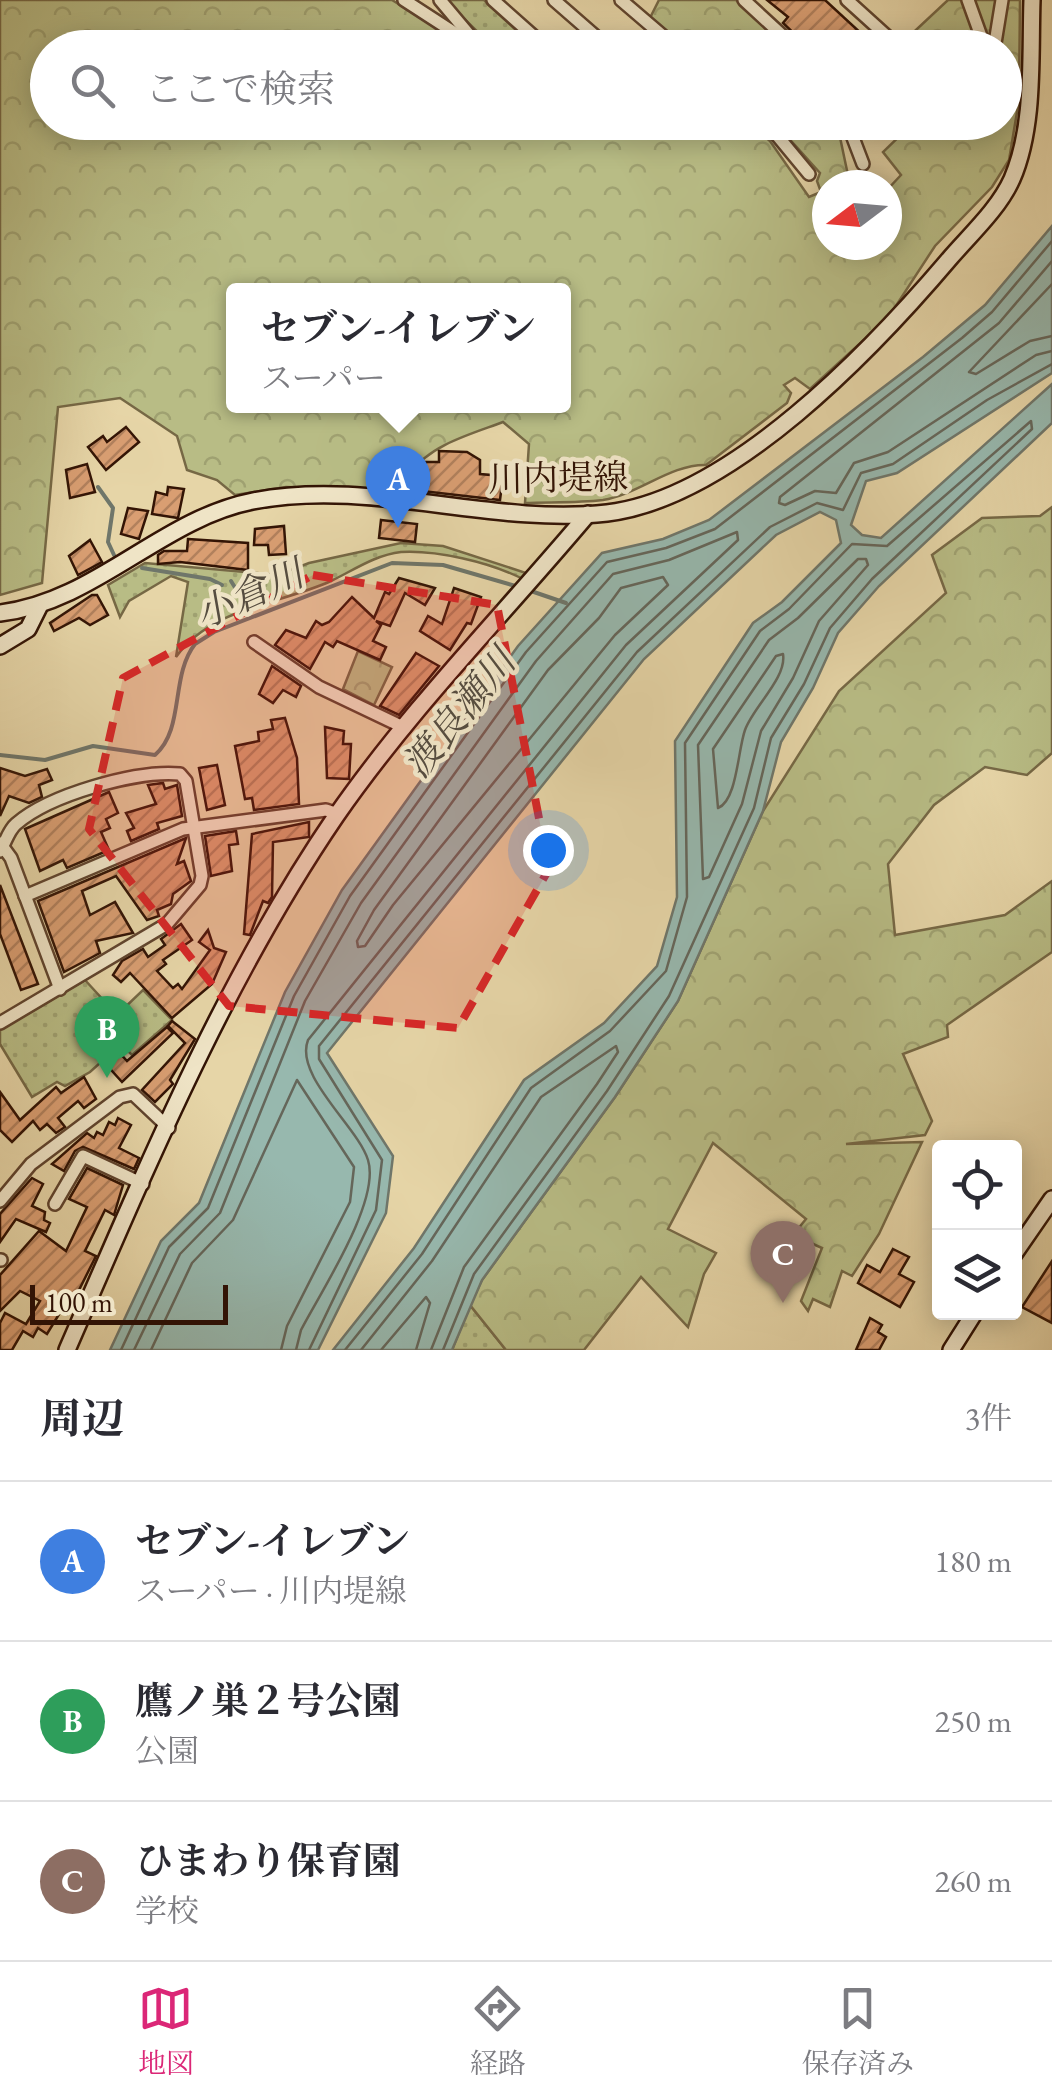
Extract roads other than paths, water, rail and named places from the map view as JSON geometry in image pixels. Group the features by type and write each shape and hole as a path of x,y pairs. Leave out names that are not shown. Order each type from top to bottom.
{"main road":[{"name":"川内堤線","path":"1022,137 1032,0"},
{"name":"川内堤線","path":"0,613 40,605 84,586 201,518 250,501 358,497 476,510 588,514 648,506 706,478 857,362 910,306 1012,180 1021,140"},
{"path":"67,1350 257,942 338,814 513,596 588,514"},
{"path":"0,646 28,629 40,605"},
{"path":"1022,1242 1052,1199"},
{"path":"951,1350 970,1320"}],"street":[{"path":"404,0 450,30"},
{"path":"440,0 464,30"},
{"path":"494,0 527,30"},
{"path":"554,0 588,30"},
{"path":"620,0 656,30"},
{"path":"744,0 776,30"},
{"path":"847,0 880,30"},
{"path":"968,0 979,30"},
{"path":"997,30 1002,0"},
{"path":"781,140 809,174"},
{"path":"853,140 862,164"},
{"path":"254,642 319,686 405,728"},
{"path":"0,1023 60,989 174,916 202,880 186,782 180,774 161,772 111,780 16,824 1,847 25,896 60,989"},
{"path":"25,896 137,846 195,826 326,810 338,814"},
{"path":"0,1200 31,1164 78,1125 125,1095 137,1096 168,1128"},
{"path":"54,1204 83,1156 143,1184"}],"water":[{"path":"1052,226 1052,373 897,473 866,481 851,525 862,535 881,538 1052,384 1052,423 879,586 838,633 813,688 781,742 763,811 678,1001 615,1097 482,1280 452,1350 333,1350 414,1248 524,1080 604,1023 657,966 677,897 675,741 753,623 782,602 841,543 836,520 820,512 776,535 644,659 327,1053 393,1156 386,1213 318,1350 110,1350 161,1241 199,1203 285,992 342,890 518,646 602,553 663,539 709,520 923,357 985,305"}],"waterway":[{"path":"98,487 113,508 108,542 114,555"},
{"name":"小倉川","path":"0,755 45,760 93,746 155,755 170,731 182,671 195,644 214,632 392,563 443,565 519,587"},
{"path":"142,568 210,579 222,585"},
{"path":"231,581 244,602"},
{"name":"小倉川","path":"528,590 566,603"}],"place":[{"name":"セブン-イレブン","path":"398,528"},
{"name":"鷹ノ巣２号公園","path":"107,1078"},
{"name":"ひまわり保育園","path":"783,1303"}],"water label":[{"name":"渡良瀬川","path":"459,713"}]}
